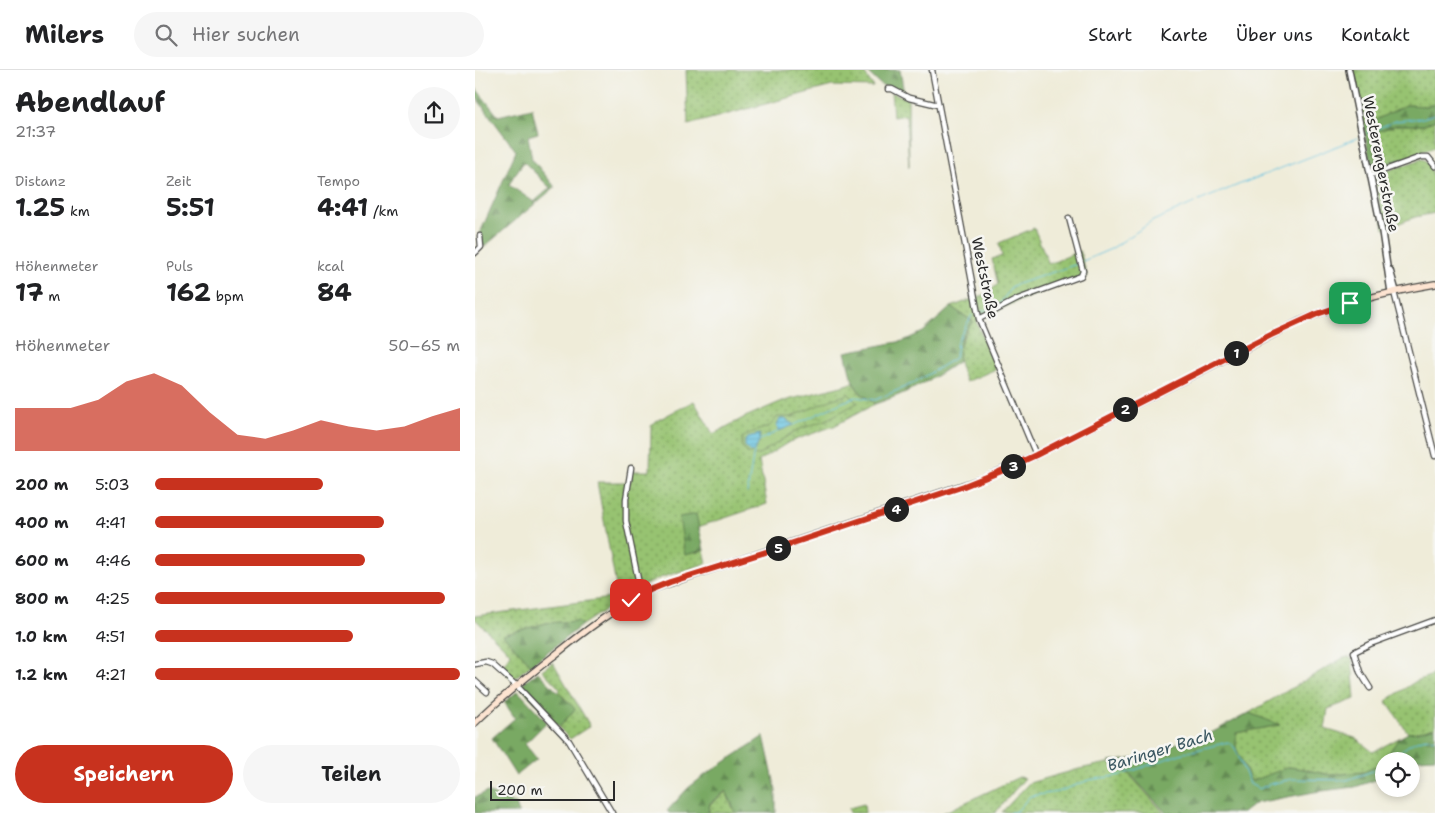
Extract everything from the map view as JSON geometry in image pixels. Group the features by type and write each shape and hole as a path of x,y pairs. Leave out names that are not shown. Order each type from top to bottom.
{"main road":[{"path":"475,723 515,686 601,620 643,593 670,582 873,517 999,472 1298,322 1334,308 1394,292 1435,284"}],"street":[{"name":"Weststraße","path":"932,70 979,319 1036,455"},
{"name":"Westerengerstraße","path":"1349,70 1387,263 1435,456"},
{"path":"888,89 892,89 909,98 938,105"},
{"path":"1371,175 1421,156 1428,157 1435,166"},
{"path":"979,319 1017,299 1081,276 1083,271 1069,218"},
{"path":"475,253 481,247 480,236"},
{"path":"631,468 626,505 626,521 639,584 643,593"},
{"path":"1370,688 1360,672 1354,652 1370,644 1435,620"},
{"path":"475,664 490,663 569,742 612,813"},
{"path":"475,681 487,692"}],"green space":[{"path":"686,70 862,70 874,87 832,86 688,125"},
{"path":"865,70 900,70 904,93 892,87 882,86"},
{"path":"1353,70 1435,70 1435,104 1427,106 1406,105 1363,126"},
{"path":"475,87 498,116 532,108 538,133 528,136 532,159 555,187 484,247 480,233 516,151 475,96","holes":["524,162 550,188 534,202 509,185"]},
{"path":"891,92 908,99 909,167 906,115 893,117"},
{"path":"1435,104 1435,120 1424,125 1396,125 1370,134 1377,166 1423,152 1424,155 1372,172 1363,126 1406,105 1427,106"},
{"path":"1435,120 1435,147 1377,167 1370,134 1396,125 1424,125"},
{"path":"1422,159 1430,166 1432,173 1435,213 1415,217 1384,229 1375,175"},
{"path":"1034,228 1049,264 1080,251 1087,276 1018,301 976,321 996,369 966,382 960,365 959,350 967,329 974,322 951,307 988,293 998,284 992,259 1002,256 999,243"},
{"path":"951,307 974,322 967,329 962,339 959,361 918,386 875,404 856,387 845,352 903,341 923,332"},
{"path":"853,383 861,394 875,404 834,426 789,442 759,461 767,504 698,527 695,514 685,555 704,550 707,563 660,578 638,588 582,625 578,621 546,623 504,635 531,665 512,680 501,668 511,654 475,619 475,616 618,597 597,482 631,482 631,471 650,471 651,426 656,421 694,401 713,434 745,417 780,402"},
{"path":"849,394 857,403 826,420 795,431 759,455 748,454 742,446 742,438 752,432 767,428 777,417 791,417"},
{"path":"696,514 704,550 685,555 679,517"},
{"path":"578,621 582,625 531,665 503,635 546,623"},
{"path":"1349,657 1352,659 1355,699 1328,709 1325,729 1355,738 1373,752 1399,738 1390,752 1375,752 1375,767 1364,772 1330,775 1289,767 1251,782 1236,748 1236,733 1279,725 1249,713 1343,658"},
{"path":"553,662 590,726 570,739 559,728 575,709 542,670"},
{"path":"538,672 575,709 559,727 521,688 521,685"},
{"path":"1435,674 1435,727 1408,733 1386,701 1416,681"},
{"path":"518,691 547,722 525,744 537,759 516,776 492,738 515,718 504,702"},
{"path":"1249,713 1280,725 1236,733 1236,748 1251,781 1289,767 1330,775 1364,772 1375,766 1375,780 1355,787 1314,792 1256,803 1243,813 1166,813 1130,774 1109,762 1151,756 1174,744 1205,736"},
{"path":"1435,727 1435,758 1420,759 1420,752 1390,752 1399,738 1408,733"},
{"path":"764,736 776,790 776,813 736,813 726,791 710,803 708,813 669,813 667,811 688,788"},
{"path":"1108,763 1129,774 1164,813 1002,812 1029,783"},
{"path":"1019,777 1025,778 995,813 943,813"},
{"path":"487,792 516,804 519,813 475,813 475,797"},
{"path":"726,792 735,813 709,813 710,804"},
{"path":"864,804 865,813 850,813 849,808"}],"water":[{"path":"780,419 785,419 794,425 779,431 776,426"},
{"path":"760,434 757,447 754,451 750,452 745,446 745,440"}],"waterway":[{"path":"1367,133 1395,121 1423,118 1435,114"},
{"path":"1199,201 1357,138"},
{"path":"1083,261 1111,249 1153,221 1194,203"},
{"path":"981,312 1000,304 1012,286 1080,263"},
{"path":"794,425 856,397 875,400 914,383 955,358 957,342 972,315"},
{"path":"760,440 779,431"},
{"path":"747,493 754,451"},
{"name":"Baringer Bach","path":"1400,752 1417,741 1429,738 1435,739"},
{"name":"Baringer Bach","path":"1010,813 1017,811 1030,796 1058,792 1089,780 1121,775 1180,754 1228,742 1235,748 1250,784 1259,789 1270,784 1292,779 1347,780 1375,770"}],"route":[{"path":"631,600 670,582 890,511 999,472 1298,322 1350,303"}]}
